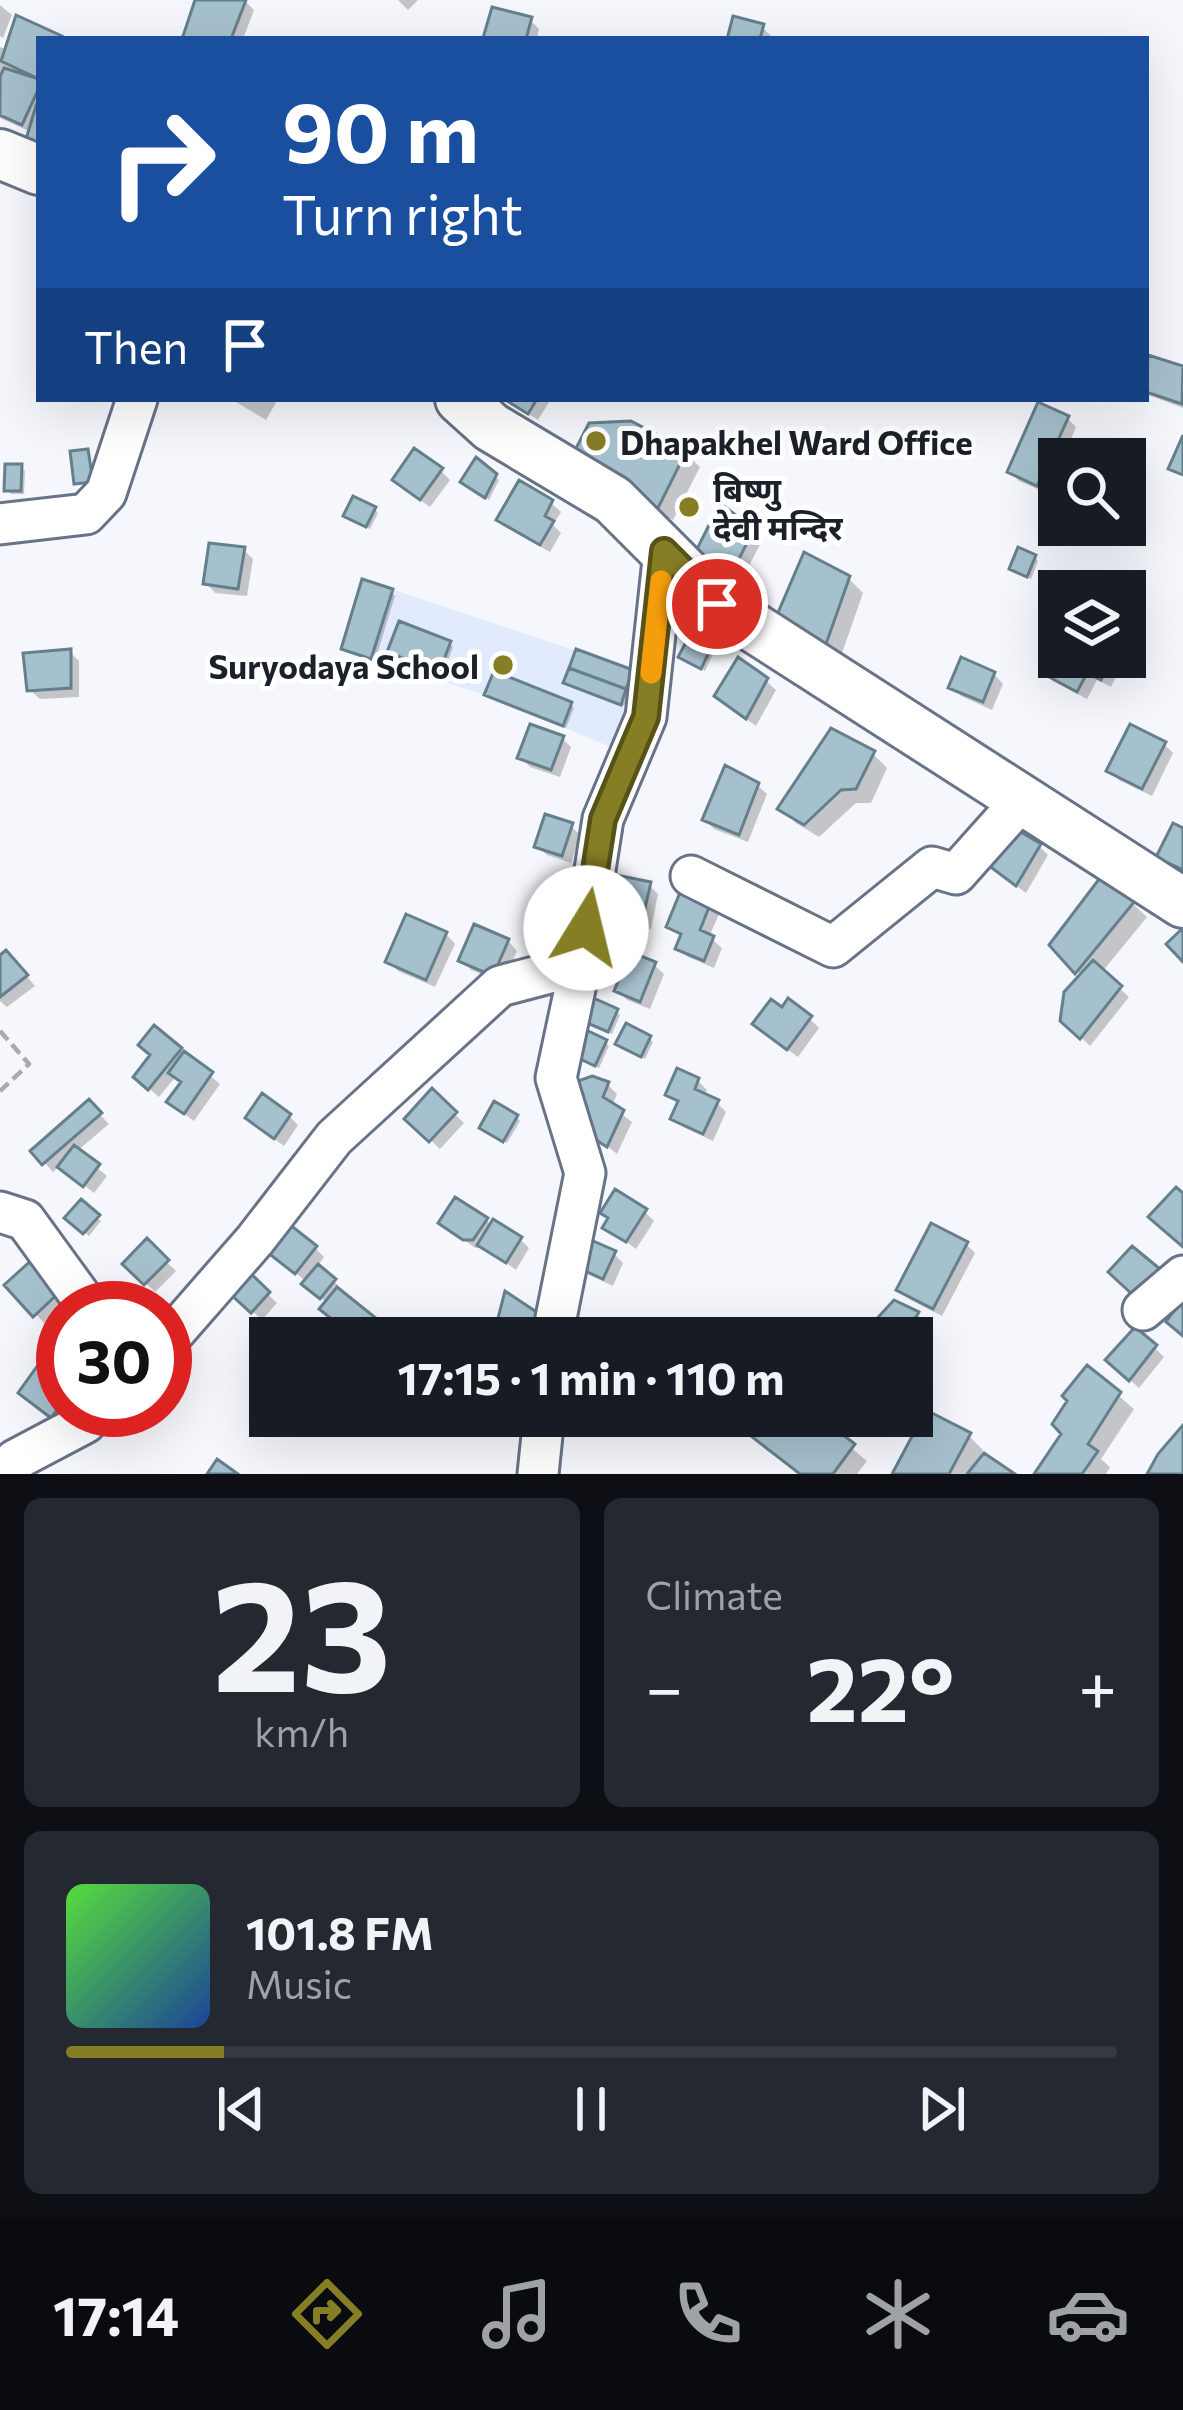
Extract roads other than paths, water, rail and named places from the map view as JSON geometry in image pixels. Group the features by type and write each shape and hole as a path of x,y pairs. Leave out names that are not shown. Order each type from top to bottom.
{"main road":[{"path":"0,154 36,169"},
{"path":"463,402 491,428 613,500 717,604 1183,903"}],"street":[{"path":"0,524 86,514 106,493 135,402"},
{"path":"557,1317 584,1173 556,1078 603,819 646,717 664,551"},
{"path":"691,876 833,947 932,867 956,874 1022,800"},
{"path":"192,1312 334,1138 483,1001 500,986 580,964"},
{"path":"0,1212 25,1220 69,1281"},
{"path":"1143,1310 1183,1276"},
{"path":"11,1474 15,1460 60,1437"},
{"path":"538,1474 542,1437"}],"place":[{"name":"Dhapakhel Ward Office","path":"596,441"},
{"name":"बिष्णु देवी मन्दिर","path":"689,507"},
{"name":"Suryodaya School","path":"503,665"}]}
